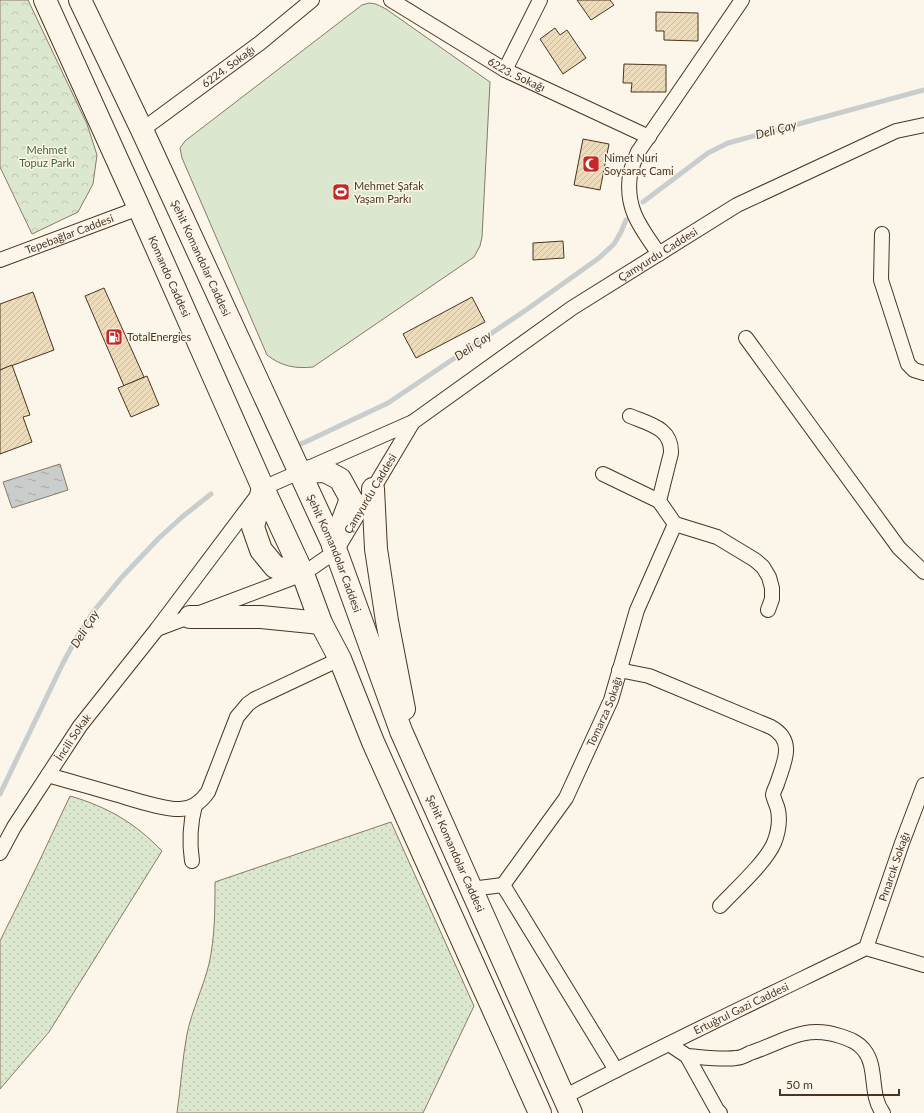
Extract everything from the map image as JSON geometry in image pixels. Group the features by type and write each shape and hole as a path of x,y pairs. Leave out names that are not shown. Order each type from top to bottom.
{"main road":[{"name":"Komando Caddesi","path":"45,0 263,488 304,574"},
{"name":"Şehit Komandolar Caddesi","path":"80,0 142,130 334,548 401,731 568,1105"},
{"path":"299,472 325,471 340,479 351,499 334,548"},
{"path":"373,489 376,549 387,621 415,763"},
{"path":"304,574 321,623 340,659 376,750 540,1113"},
{"path":"190,617 261,617 321,623"}],"street":[{"name":"6224. Sokağı","path":"142,130 260,43 312,0"},
{"name":"6223. Sokağı","path":"391,0 505,70 649,137"},
{"path":"505,70 540,0"},
{"path":"659,254 636,221 629,198 630,174 638,152 742,0"},
{"name":"Çamyurdu Caddesi","path":"263,488 413,422 572,308 737,205 896,131 924,125"},
{"name":"Tepebağlar Caddesi","path":"0,260 139,208"},
{"path":"882,234 881,280 883,287 908,364 914,370 924,373"},
{"path":"746,338 898,548 924,572"},
{"path":"630,416 660,429 669,440 671,453 659,501"},
{"name":"Çamyurdu Caddesi","path":"304,574 334,548 373,489 413,422"},
{"path":"603,474 659,501 675,524 717,537 764,567 770,577 772,588 772,599 768,610"},
{"name":"İncili Sokak","path":"0,854 14,827 80,726 157,630 263,488"},
{"name":"Tomarza Sokağı","path":"503,885 566,798 611,700 637,610 675,524"},
{"name":"İncili Sokak","path":"157,630 304,574"},
{"path":"48,775 142,802 171,808 179,809 195,805 208,792 233,725 241,711 255,699 340,659"},
{"path":"619,670 649,676 778,730 786,742 787,750 773,795 778,811 778,827 774,843 765,858 720,906"},
{"name":"Pınarcık Sokağı","path":"866,948 902,843 924,785"},
{"path":"192,861 190,850 190,827 195,805"},
{"path":"471,889 503,885 616,1070"},
{"path":"866,948 924,965"},
{"name":"Ertuğrul Gazi Caddesi","path":"568,1105 616,1070 866,948"},
{"path":"687,1056 736,1058 763,1049 789,1036 809,1032 830,1032 857,1043 864,1050 869,1058 876,1100 883,1113"},
{"path":"669,1044 687,1056 720,1113"}],"green space":[{"name":"Mehmet Topuz Parkı","path":"0,0 28,0 87,124 97,155 93,184 78,212 32,234 0,167"},
{"name":"Mehmet Şafak Yaşam Parkı","path":"369,3 376,4 386,9 490,82 482,237 480,246 474,257 313,367 300,368 288,366 272,359 267,355 182,158 180,148 185,141 362,5"},
{"path":"70,796 97,805 120,817 142,832 162,851 49,1032 0,1089 0,941"},
{"path":"391,822 474,1006 423,1113 177,1113 187,1034 207,973 211,954 214,923 215,882"}],"water":[{"path":"60,464 68,490 12,508 3,482"}],"building":[{"path":"577,0 610,0 614,5 591,20"},
{"path":"656,12 698,13 698,41 664,40 664,31 656,31"},
{"path":"555,28 560,35 567,30 586,58 563,74 540,39"},
{"path":"624,64 666,65 666,92 631,92 632,83 623,83"},
{"name":"Nimet Nuri Soysaraç Cami","path":"583,139 609,144 600,190 574,185"},
{"path":"563,241 564,258 533,260 533,243"},
{"path":"104,288 144,377 124,386 85,296"},
{"path":"33,292 54,350 0,370 0,304"},
{"path":"472,297 485,322 416,358 403,334"},
{"path":"12,365 30,415 23,417 32,442 0,454 0,370"},
{"path":"147,376 159,405 131,417 118,388"}],"waterway":[{"name":"Deli Çay","path":"643,202 708,153 728,143 924,90"},
{"name":"Deli Çay","path":"299,445 388,403 526,310 599,258 614,244 626,220"},
{"name":"Deli Çay","path":"0,794 63,663 93,612 122,577 159,538 211,494"}],"place":[{"name":"Nimet Nuri Soysaraç Cami","path":"591,164"},
{"name":"Mehmet Şafak Yaşam Parkı","path":"341,192"},
{"name":"TotalEnergies","path":"114,337"}]}
